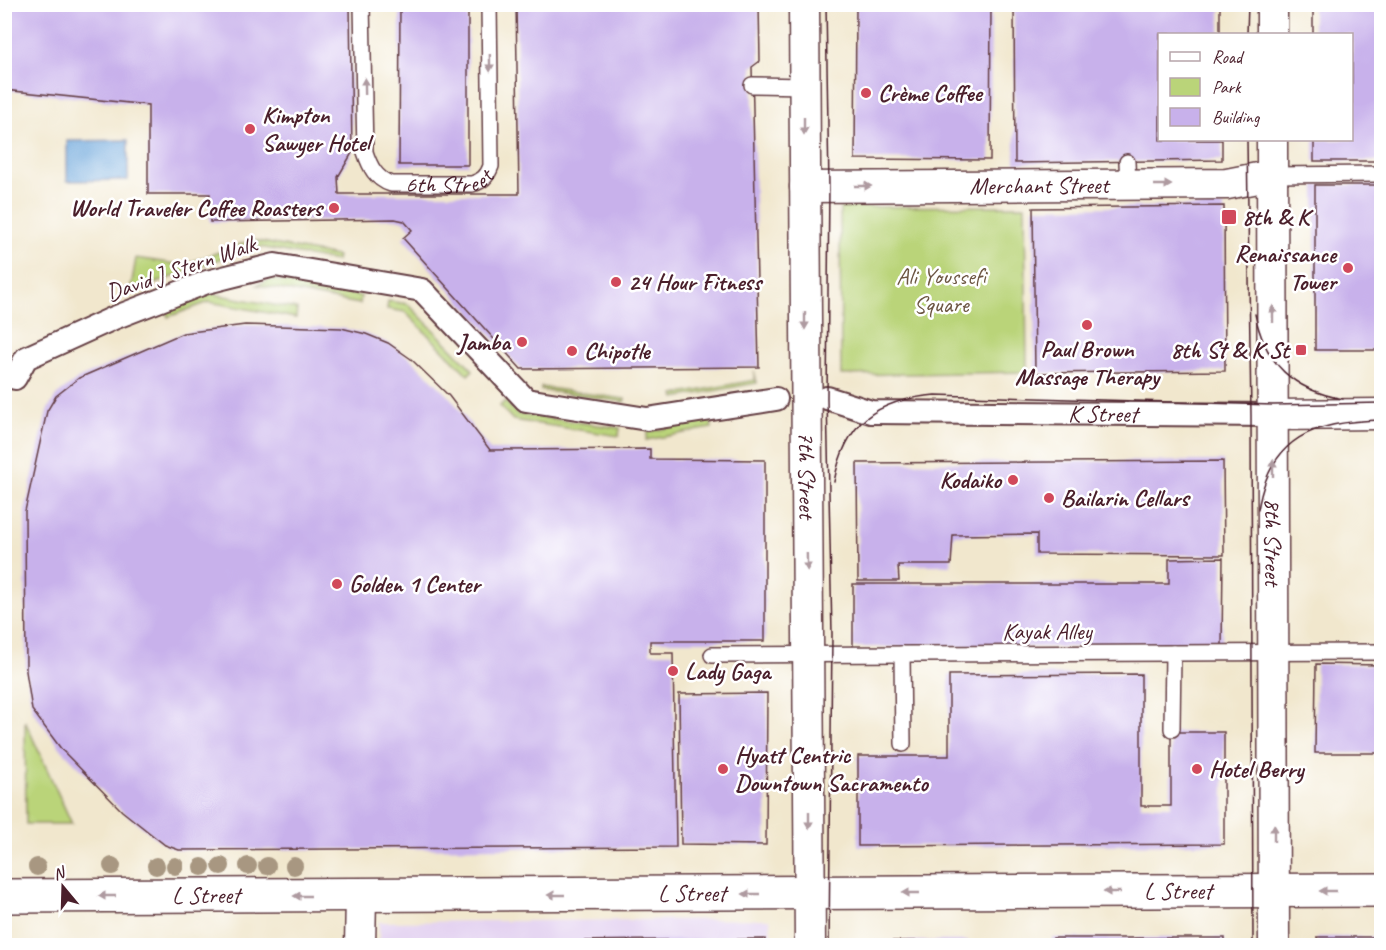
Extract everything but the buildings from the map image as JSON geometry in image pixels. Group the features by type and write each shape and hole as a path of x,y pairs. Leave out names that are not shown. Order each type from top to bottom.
{"main road":[{"name":"L Street","path":"4,896 1382,891"}],"street":[{"name":"7th Street","path":"804,4 810,945"},
{"path":"1272,4 1272,33"},
{"name":"8th Street","path":"1272,141 1275,945"},
{"name":"Merchant Street","path":"805,187 1128,173 1227,184 1273,175"},
{"name":"David J Stern Walk","path":"10,376 26,358 114,318 204,284 275,265 422,291 526,400 647,419 776,399"},
{"name":"K Street","path":"827,398 871,412 1382,414"},
{"path":"360,945 361,896"}],"lane":[{"name":"6th Street","path":"359,7 366,152 369,164 383,182 391,184 472,184 481,181 491,166 489,4"},
{"path":"752,85 804,86"},
{"path":"1273,175 1382,174"},
{"name":"Kayak Alley","path":"712,655 1382,652"},
{"path":"1172,729 1173,653"},
{"path":"902,654 903,744"}],"shaded area":[{"path":"770,919 771,945 379,945 379,922"}],"green space":[{"name":"Ali Youssefi Square","path":"1025,206 1027,372 841,375 840,207"},
{"path":"252,240 337,256 336,261 254,246 130,293 136,258 183,265"},
{"path":"271,279 361,296 360,304 257,285"},
{"path":"208,293 297,309 296,318 209,302 168,317 165,309"},
{"path":"388,301 408,304 473,370 468,375 405,312 387,309"},
{"path":"754,372 757,383 675,398 674,395 755,380"},
{"path":"541,387 625,399 624,402 541,390"},
{"path":"505,401 517,414 620,428 619,436 513,420 500,406"},
{"path":"741,412 742,415 711,421 712,428 646,440 648,432"},
{"path":"25,721 72,824 26,824"}],"water":[{"path":"128,140 128,180 67,181 67,141"}],"tram line":[{"path":"826,4 829,187 827,398 832,634 829,946"},
{"path":"1247,33 1248,4"},
{"path":"1247,141 1251,415 1253,946"},
{"path":"1255,314 1266,347 1284,372 1310,389 1343,399"},
{"path":"834,482 839,461 855,429 880,409 914,398 935,395 1273,405 1382,403"},
{"path":"1258,510 1264,485 1273,465 1285,449 1299,438 1316,429 1336,424 1382,420"}],"place":[{"name":"Crème Coffee","path":"866,93"},
{"name":"Kimpton Sawyer Hotel","path":"250,129"},
{"name":"World Traveler Coffee Roasters","path":"334,208"},
{"name":"8th & K","path":"1229,217"},
{"name":"Renaissance Tower","path":"1348,268"},
{"name":"24 Hour Fitness","path":"616,282"},
{"name":"Paul Brown Massage Therapy","path":"1087,325"},
{"name":"Jamba","path":"522,342"},
{"name":"8th St & K St","path":"1301,350"},
{"name":"Chipotle","path":"572,351"},
{"name":"Kodaiko","path":"1013,480"},
{"name":"Bailarin Cellars","path":"1049,498"},
{"name":"Golden 1 Center","path":"337,584"},
{"name":"Lady Gaga","path":"673,671"},
{"name":"Hyatt Centric Downtown Sacramento","path":"723,769"},
{"name":"Hotel Berry","path":"1197,769"}]}
